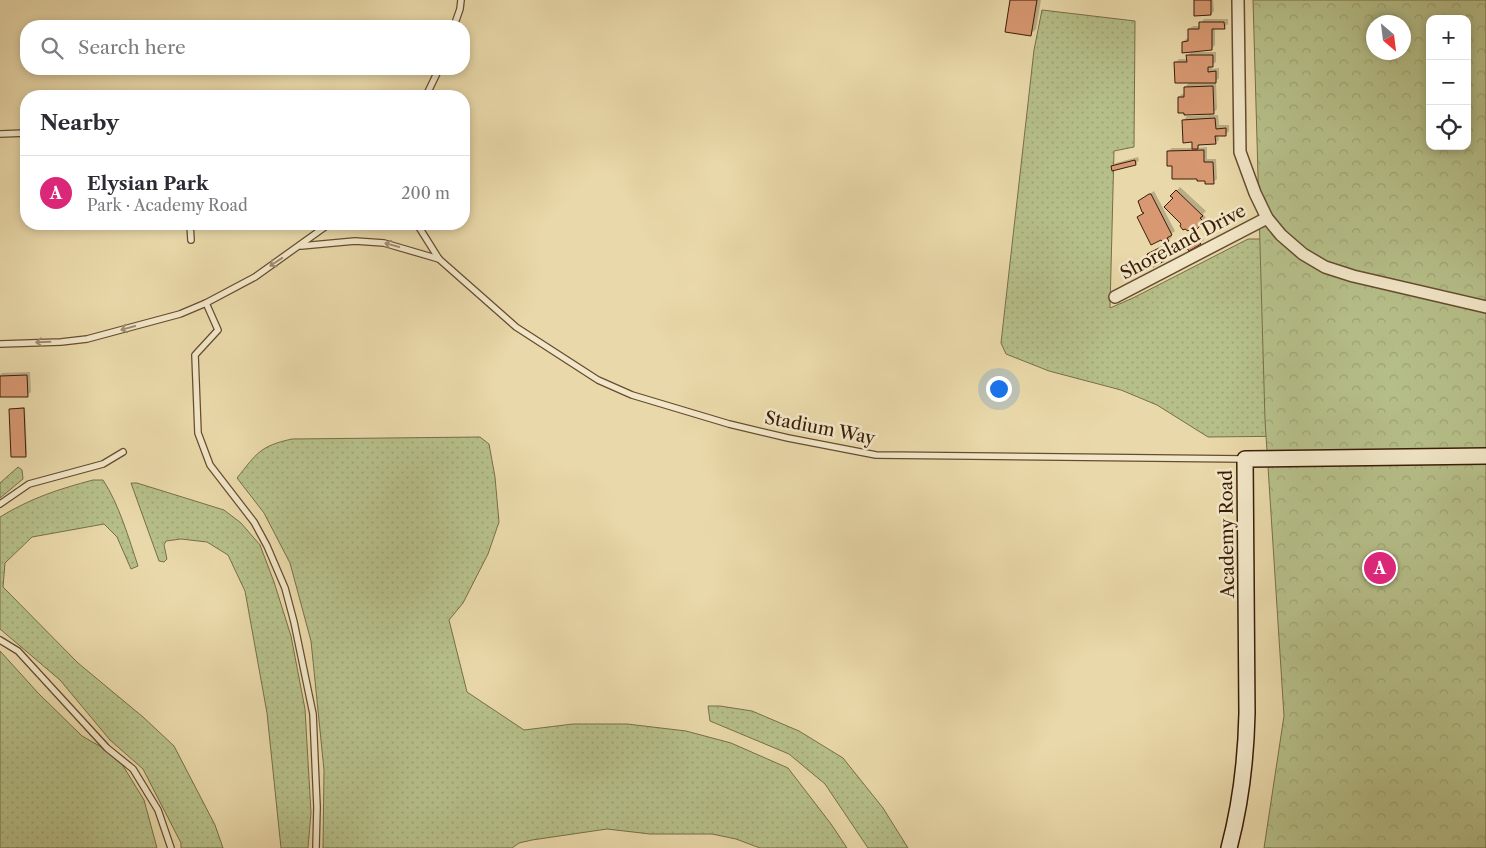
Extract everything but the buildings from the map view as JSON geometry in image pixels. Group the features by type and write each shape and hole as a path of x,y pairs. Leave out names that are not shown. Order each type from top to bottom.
{"main road":[{"name":"Academy Road","path":"1229,848 1243,785 1246,752 1245,459 1486,456"}],"street":[{"path":"1238,0 1240,152 1255,193 1267,218 1281,235 1303,254 1325,267 1353,276 1486,307"},
{"name":"Shoreland Drive","path":"1115,297 1267,218"}],"lane":[{"path":"456,20 462,0"},
{"path":"429,90 436,75"},
{"path":"0,134 20,133"},
{"path":"190,230 191,240"},
{"path":"0,344 61,342 87,339 180,314 206,303 255,277 322,230"},
{"name":"Stadium Way","path":"421,230 439,259 516,327 598,380 632,396 729,424 788,438 876,455 1245,459"},
{"name":"Stadium Way","path":"300,246 355,241 384,243 439,259"},
{"path":"206,303 218,330 195,354 198,433 210,465 254,522 267,546 287,597 313,714 317,807 316,848"},
{"path":"0,504 30,484 103,464 123,452"},
{"path":"0,640 18,651 107,748 133,769 158,810 171,848"}],"green space":[{"path":"1253,0 1486,0 1486,848 1264,848 1284,716 1265,420"},
{"path":"1042,10 1135,21 1134,147 1114,151 1110,308 1248,239 1269,239 1486,434 1208,437 1157,405 1121,390 1049,371 1006,354 1001,343 1034,50"},
{"path":"480,437 489,444 495,477 499,522 488,554 463,603 449,620 467,692 524,730 573,724 627,724 686,731 731,743 788,768 847,848 760,848 736,839 712,834 650,834 607,829 532,840 519,843 512,848 323,848 324,770 311,641 290,563 264,513 237,478 260,452 273,445 292,439"},
{"path":"18,467 22,470 23,479 0,498 0,483"},
{"path":"93,480 103,480 109,489 138,566 131,569 117,537 104,524 32,537 5,563 3,587 78,663 143,717 174,746 215,825 223,848 181,848 181,843 143,769 110,740 60,680 0,629 0,517 23,504 45,495"},
{"path":"131,483 137,483 224,510 241,523 260,545 291,636 305,709 311,813 308,848 281,848 267,713 245,591 228,555 207,542 181,539 166,541 164,545 167,559 164,562 159,561"},
{"path":"0,651 39,694 82,736 117,756 144,800 157,848 0,848"},
{"path":"708,706 752,711 799,731 843,758 883,808 908,848 868,848 825,784 789,754 710,721"}],"place":[{"name":"Elysian Park","path":"1380,568"}]}
